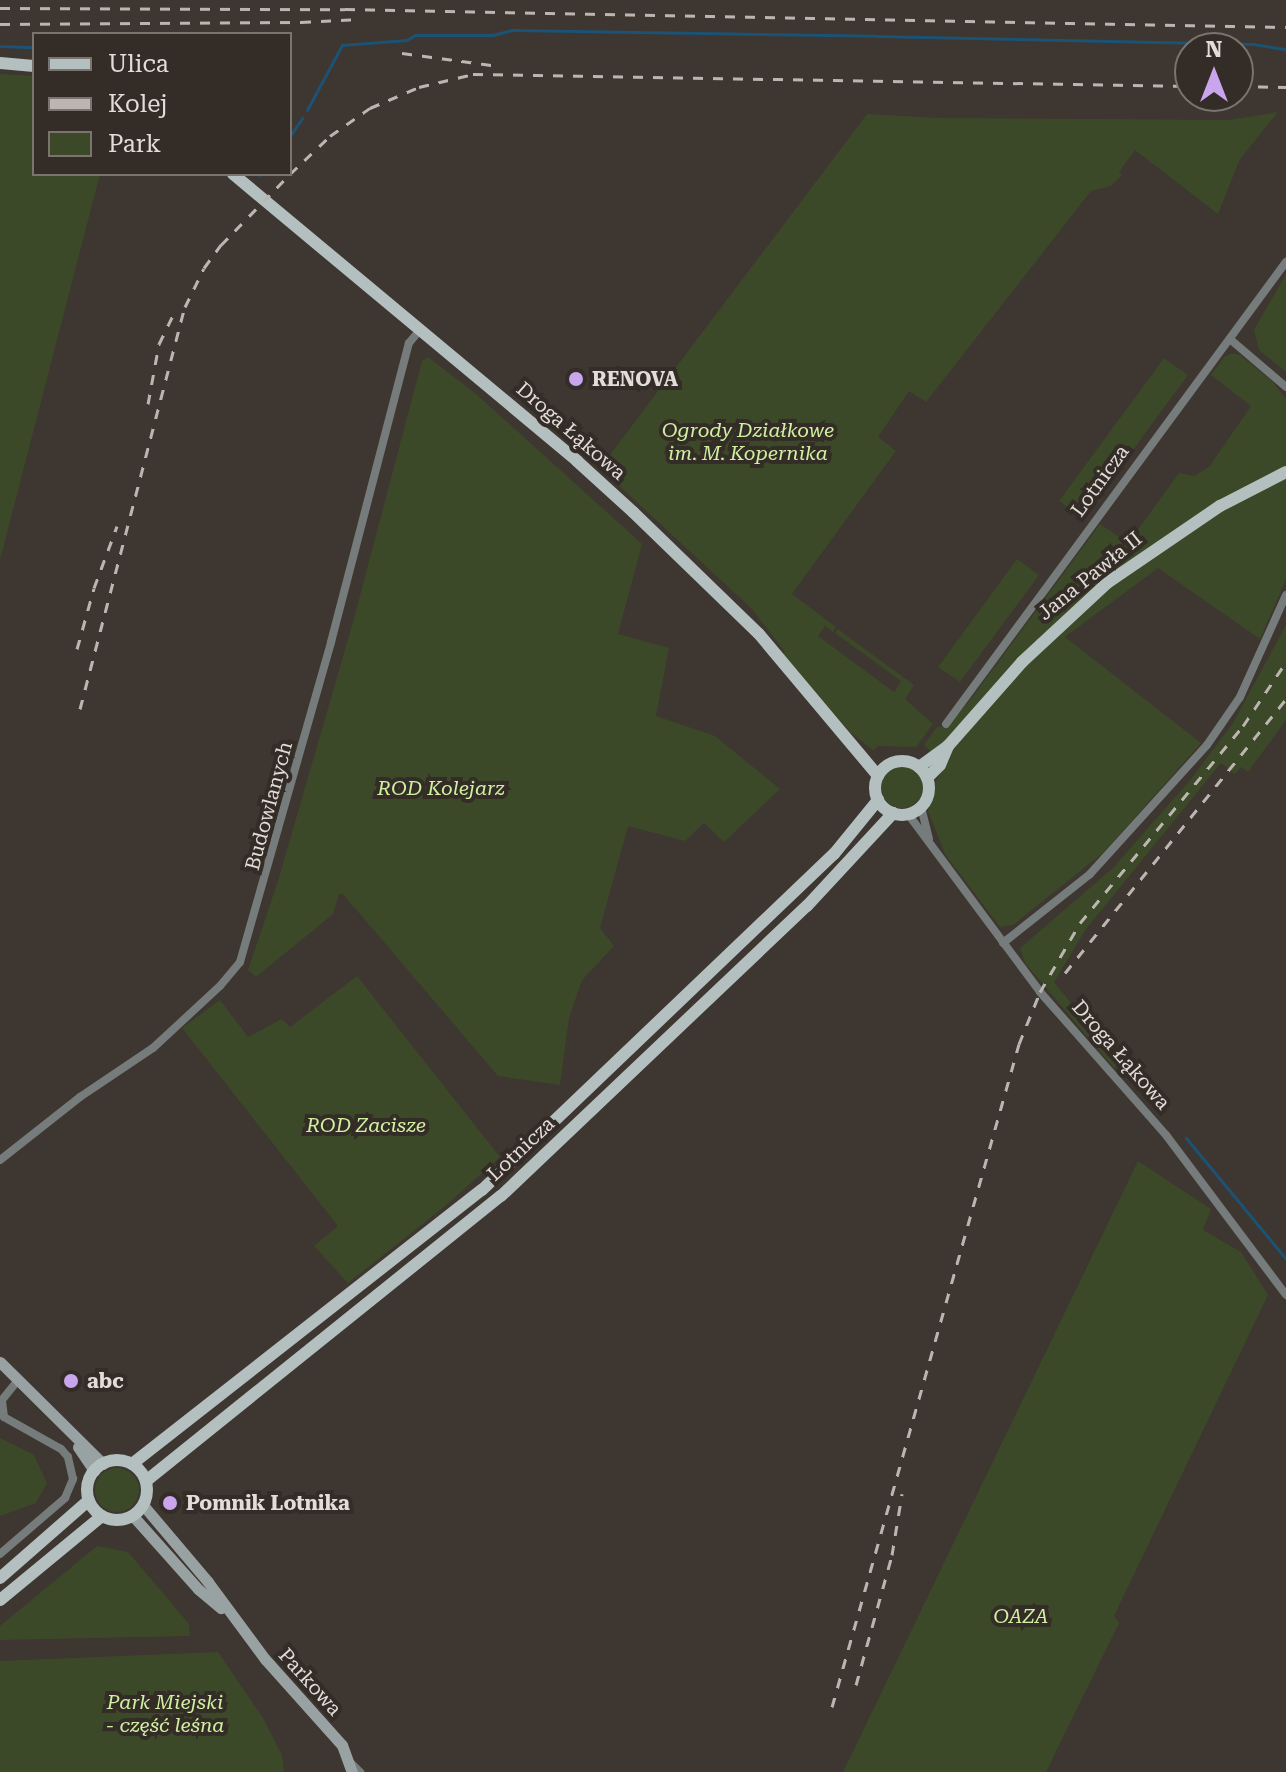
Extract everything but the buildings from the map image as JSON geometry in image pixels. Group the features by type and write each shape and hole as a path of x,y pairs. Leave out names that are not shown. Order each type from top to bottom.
{"main road":[{"path":"0,63 32,66"},
{"name":"Droga Łąkowa","path":"235,176 577,461 759,634 878,776"},
{"name":"Jana Pawła II","path":"923,772 1022,662 1107,583 1220,506 1286,472"},
{"name":"Droga Łąkowa","path":"854,746 887,765"},
{"path":"900,761 923,772 928,793 921,807 908,814 893,813 878,800 878,776 887,765 900,761"},
{"name":"Lotnicza","path":"132,1464 482,1190 834,854 878,800"},
{"name":"Lotnicza","path":"146,1481 501,1196 807,906 893,813"},
{"path":"117,1460 132,1464 146,1481 143,1505 133,1516 123,1520 102,1516 89,1500 87,1490 99,1468 117,1460"},
{"path":"0,1578 89,1500"},
{"path":"0,1600 102,1516"}],"street":[{"name":"Lotnicza","path":"946,724 1286,262"},
{"name":"Budowlanych","path":"0,1160 80,1097 153,1048 220,986 240,962 408,357 409,343 420,330"},
{"path":"1231,340 1286,387"},
{"path":"1003,943 1090,874 1207,745 1240,697 1286,595"},
{"name":"Droga Łąkowa","path":"921,807 930,840"},
{"name":"Droga Łąkowa","path":"908,814 1040,992 1166,1135 1286,1295"},
{"path":"0,1362 99,1468"},
{"path":"0,1554 65,1498 73,1479 72,1468 61,1449 4,1417 2,1400 18,1380"},
{"name":"Parkowa","path":"143,1505 208,1582 230,1617"},
{"name":"Parkowa","path":"133,1516 198,1589 230,1617 342,1745 354,1769"}],"green space":[{"path":"0,74 32,76 32,176 99,176 0,560"},
{"name":"Ogrody Działkowe im. M. Kopernika","path":"1278,112 1240,159 1218,214 1135,150 1119,172 1122,175 1111,186 1091,191 926,402 909,391 878,437 896,451 792,594 836,627 833,632 825,626 818,636 894,692 901,681 835,633 838,629 914,685 905,699 933,724 916,747 878,746 873,750 850,732 783,654 785,652 752,609 600,468 867,114 941,118 1229,120"},
{"path":"1286,274 1286,372 1259,350 1254,330"},
{"path":"1232,353 1240,355 1273,382 1286,399 1286,579 1260,639 1158,568 1065,637 1201,743 1104,852 1013,925 1000,927 945,854 928,811 936,781 945,765 924,745 937,727 948,726 971,699 1100,524 1128,543 1179,473 1194,476 1209,467 1251,406 1211,375 1224,357"},
{"name":"ROD Kolejarz","path":"428,357 475,393 642,544 618,634 669,648 656,716 715,736 780,789 724,842 704,823 685,841 628,826 600,928 614,946 582,980 569,1018 560,1085 498,1076 343,894 339,894 333,914 256,977 248,970 278,881 353,622 422,361"},
{"path":"1164,358 1188,375 1083,518 1059,501"},
{"path":"1017,559 1039,575 960,682 938,667"},
{"path":"1286,625 1286,720 1248,772 1241,767 1235,774 1221,763 1086,929 1054,982 1119,1063 1114,1068 1025,963 1020,948 1113,868 1191,779 1233,723"},
{"path":"902,766 917,772 923,787 917,802 902,808 887,802 881,787 887,772"},
{"name":"ROD Zacisze","path":"357,976 500,1157 444,1207 348,1283 314,1246 338,1226 182,1028 220,1000 248,1037 282,1019 290,1027"},
{"name":"OAZA","path":"1138,1161 1211,1209 1203,1230 1241,1252 1268,1295 1114,1616 1119,1623 1046,1772 843,1772"},
{"path":"0,1438 34,1455 47,1483 36,1503 0,1516"},
{"path":"117,1468 132,1475 139,1490 132,1505 117,1512 102,1505 95,1490 102,1475"},
{"name":"Park Miejski - część leśna","path":"97,1546 128,1552 189,1624 190,1636 0,1640 0,1626"},
{"name":"Park Miejski - część leśna","path":"218,1652 263,1718 282,1755 284,1772 0,1772 0,1661"}],"waterway":[{"path":"307,110 342,45 407,40 415,35 493,35 512,30 1253,44 1286,49"},
{"path":"0,46 32,47"},
{"path":"292,133 302,118"},
{"path":"1186,1138 1286,1259"}],"railway":[{"path":"0,8 345,9 1286,27"},
{"path":"0,24 360,19"},
{"path":"402,53 491,65"},
{"path":"292,172 330,136 370,108 419,87 473,74 1174,86"},
{"path":"1254,86 1286,87"},
{"path":"80,709 185,307 204,268 221,245 288,176"},
{"path":"148,404 159,344 176,309"},
{"path":"77,649 94,588 117,526"},
{"path":"832,1707 1019,1044 1040,992 1080,923 1243,726 1286,662"},
{"path":"1065,973 1286,699"},
{"path":"856,1685 892,1555 902,1494"}],"place":[{"name":"RENOVA","path":"576,379"},
{"name":"abc","path":"71,1381"},
{"name":"Pomnik Lotnika","path":"170,1503"}]}
